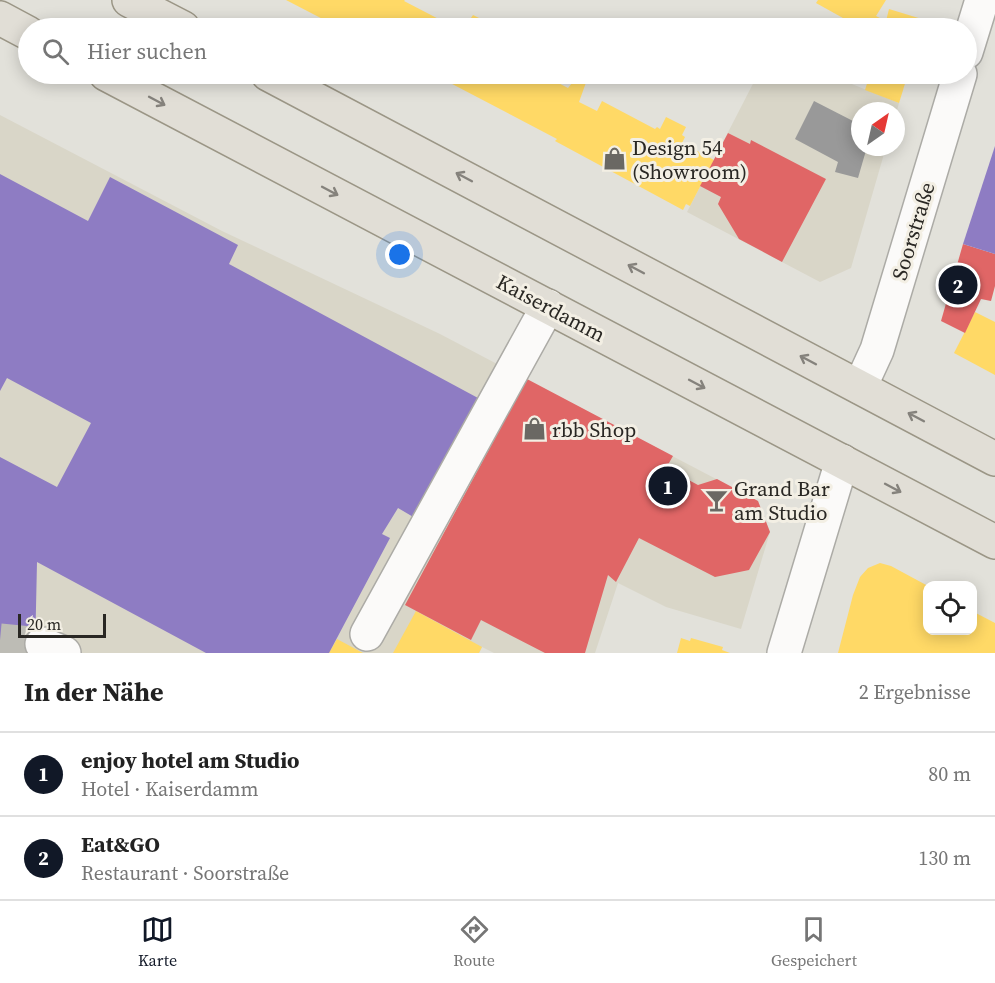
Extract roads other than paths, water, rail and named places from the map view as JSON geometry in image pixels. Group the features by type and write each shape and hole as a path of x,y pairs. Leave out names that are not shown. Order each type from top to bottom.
{"main road":[{"path":"140,13 154,18"},
{"path":"0,18 18,28"},
{"name":"Kaiserdamm","path":"129,84 995,543"},
{"path":"287,84 995,459"}],"street":[{"path":"976,18 982,0"},
{"name":"Soorstraße","path":"860,387 877,350 957,84"},
{"path":"367,634 548,306"},
{"path":"784,653 842,461"}],"tunnel":[{"path":"0,640 42,644"}],"place":[{"name":"Design 54 (Showroom)","path":"614,159"},
{"name":"Eat&GO","path":"958,285"},
{"name":"rbb Shop","path":"534,429"},
{"name":"enjoy hotel am Studio","path":"668,486"},
{"name":"Grand Bar am Studio","path":"716,500"}]}
